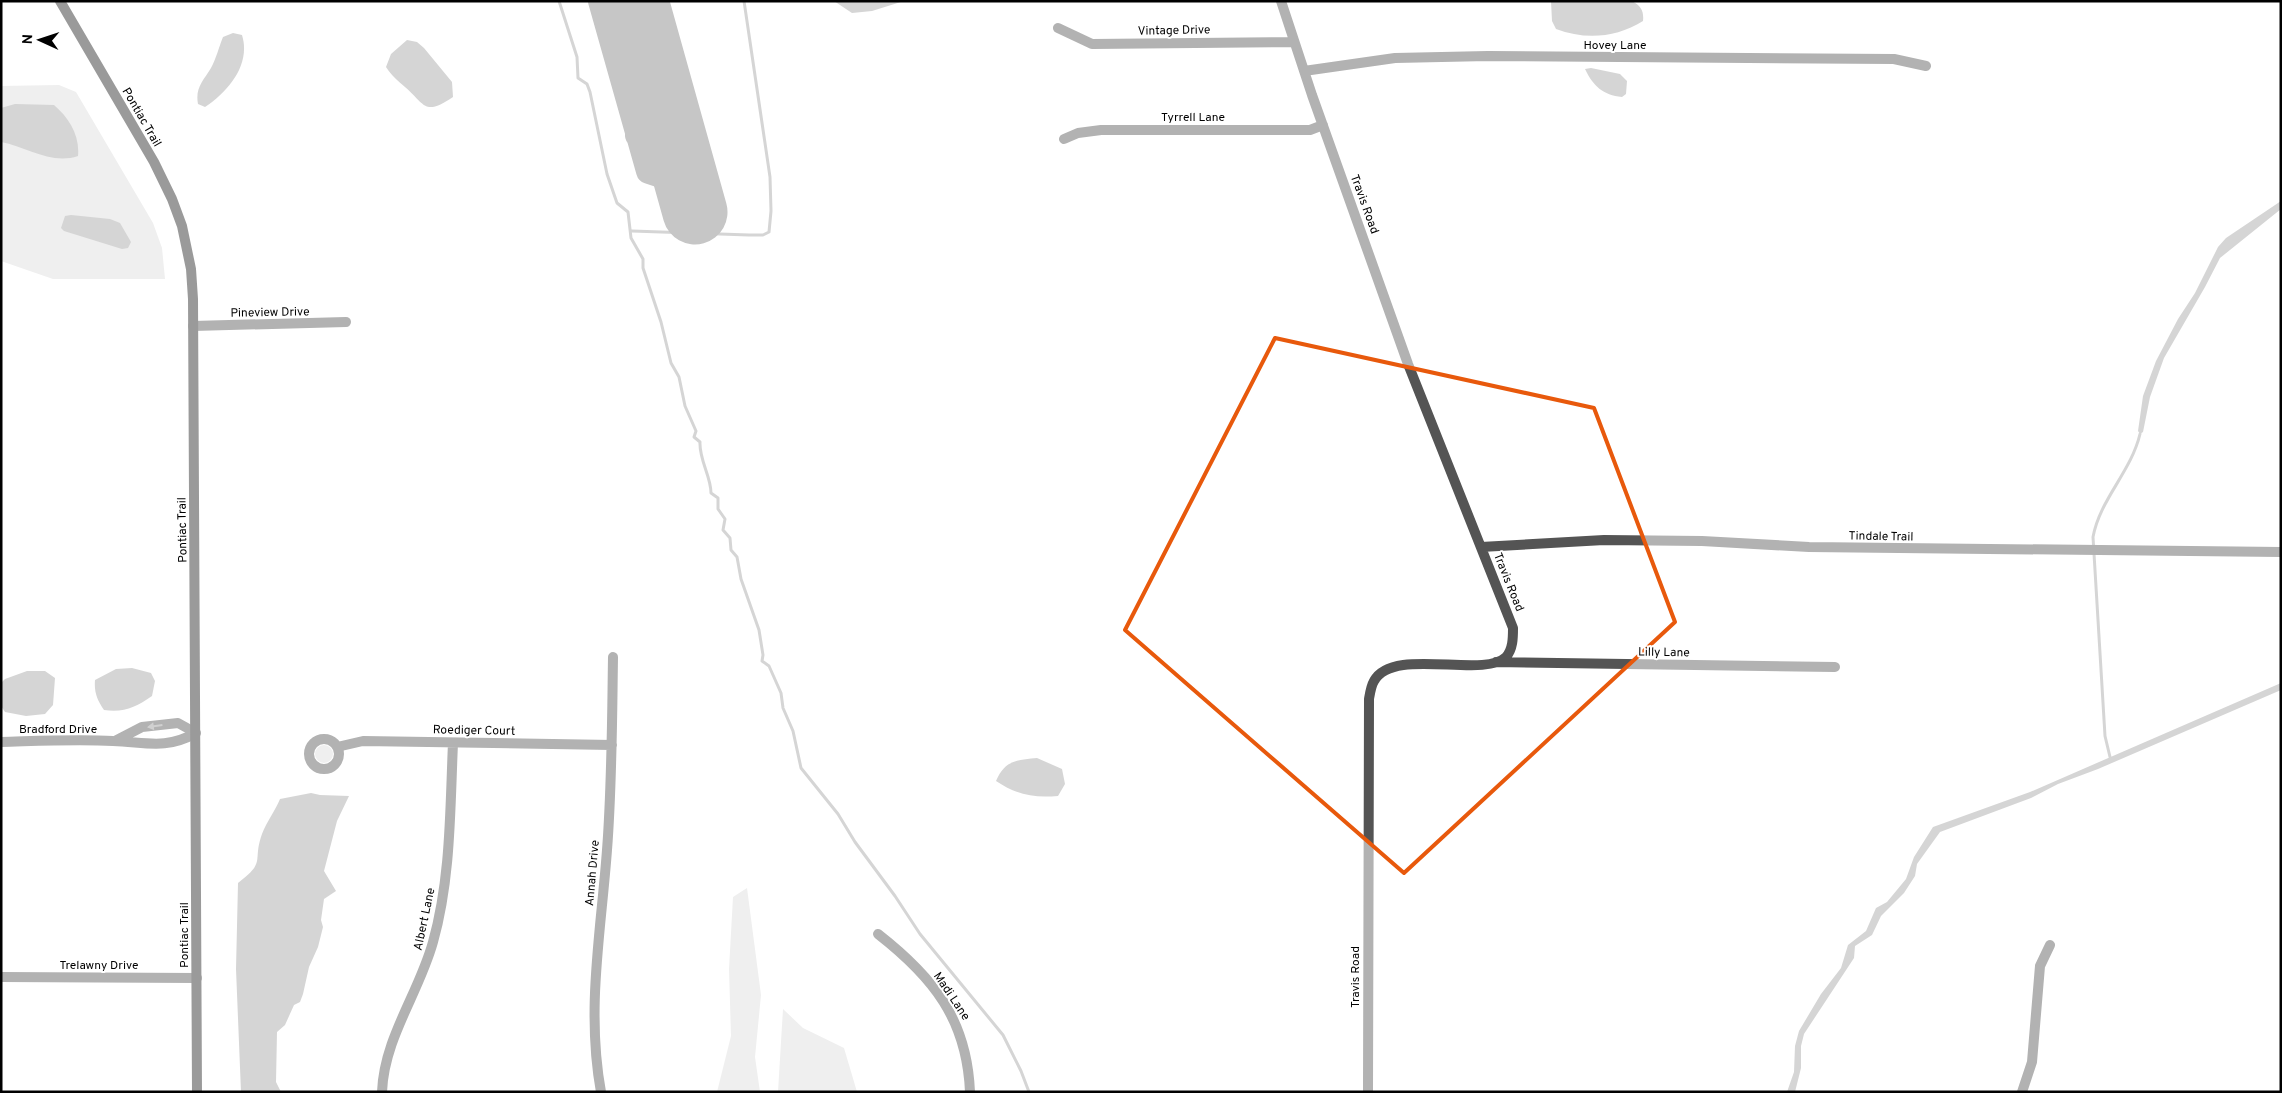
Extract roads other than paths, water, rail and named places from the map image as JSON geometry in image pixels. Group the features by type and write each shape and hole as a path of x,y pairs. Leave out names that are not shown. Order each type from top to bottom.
{"main road":[{"name":"Pontiac Trail","path":"60,1 154,162 172,199 182,226 191,269 196,734 197,1092"}],"street":[{"name":"Travis Road","path":"1281,1 1408,364 1513,628 1513,638 1507,655 1502,660 1492,662 1420,664 1384,671 1375,680 1369,699 1368,1092"},
{"name":"Vintage Drive","path":"1058,28 1092,44 1294,42"},
{"name":"Hovey Lane","path":"1304,71 1395,58 1488,56 1894,59 1926,66"},
{"name":"Tyrrell Lane","path":"1064,139 1078,133 1101,130 1310,130 1323,125"},
{"name":"Pineview Drive","path":"193,326 346,322"},
{"name":"Tindale Trail","path":"1482,547 1604,540 1643,540 1809,547 2281,552"},
{"name":"Annah Drive","path":"601,1092 594,1044 593,994 608,850 613,656"},
{"name":"Lilly Lane","path":"1492,662 1835,667"},
{"name":"Bradford Drive","path":"115,741 142,727 178,723 196,734"},
{"name":"Bradford Drive","path":"1,742 115,741 156,744 179,742 196,734"},
{"name":"Roediger Court","path":"337,747 363,741 612,745"},
{"name":"Albert Lane","path":"382,1092 384,1068 391,1044 423,973 440,912 446,867 453,742"},
{"name":"Madi Lane","path":"878,934 909,958 956,1022 966,1053 970,1092"},
{"path":"2022,1092 2032,1062 2040,966 2050,945"},
{"name":"Trelawny Drive","path":"1,977 197,978"}],"waterway":[{"path":"559,1 577,57 578,78 587,84 590,92 607,174 617,203 628,212 631,238 643,259 643,268 661,322 671,363 679,377 685,406 696,431 694,437 700,442 701,455 711,493 718,498 718,509 725,519 723,530 730,538 731,550 737,557 741,579 759,630 763,655 762,661 769,666 781,693 783,708 793,731 801,768 838,814 855,842 895,896 920,934 1003,1035 1029,1092"},
{"path":"632,231 749,235 763,235 769,232 771,211 770,177 744,1"},
{"path":"2110,757 2105,736 2093,537 2102,510 2130,461 2140,434"}]}
